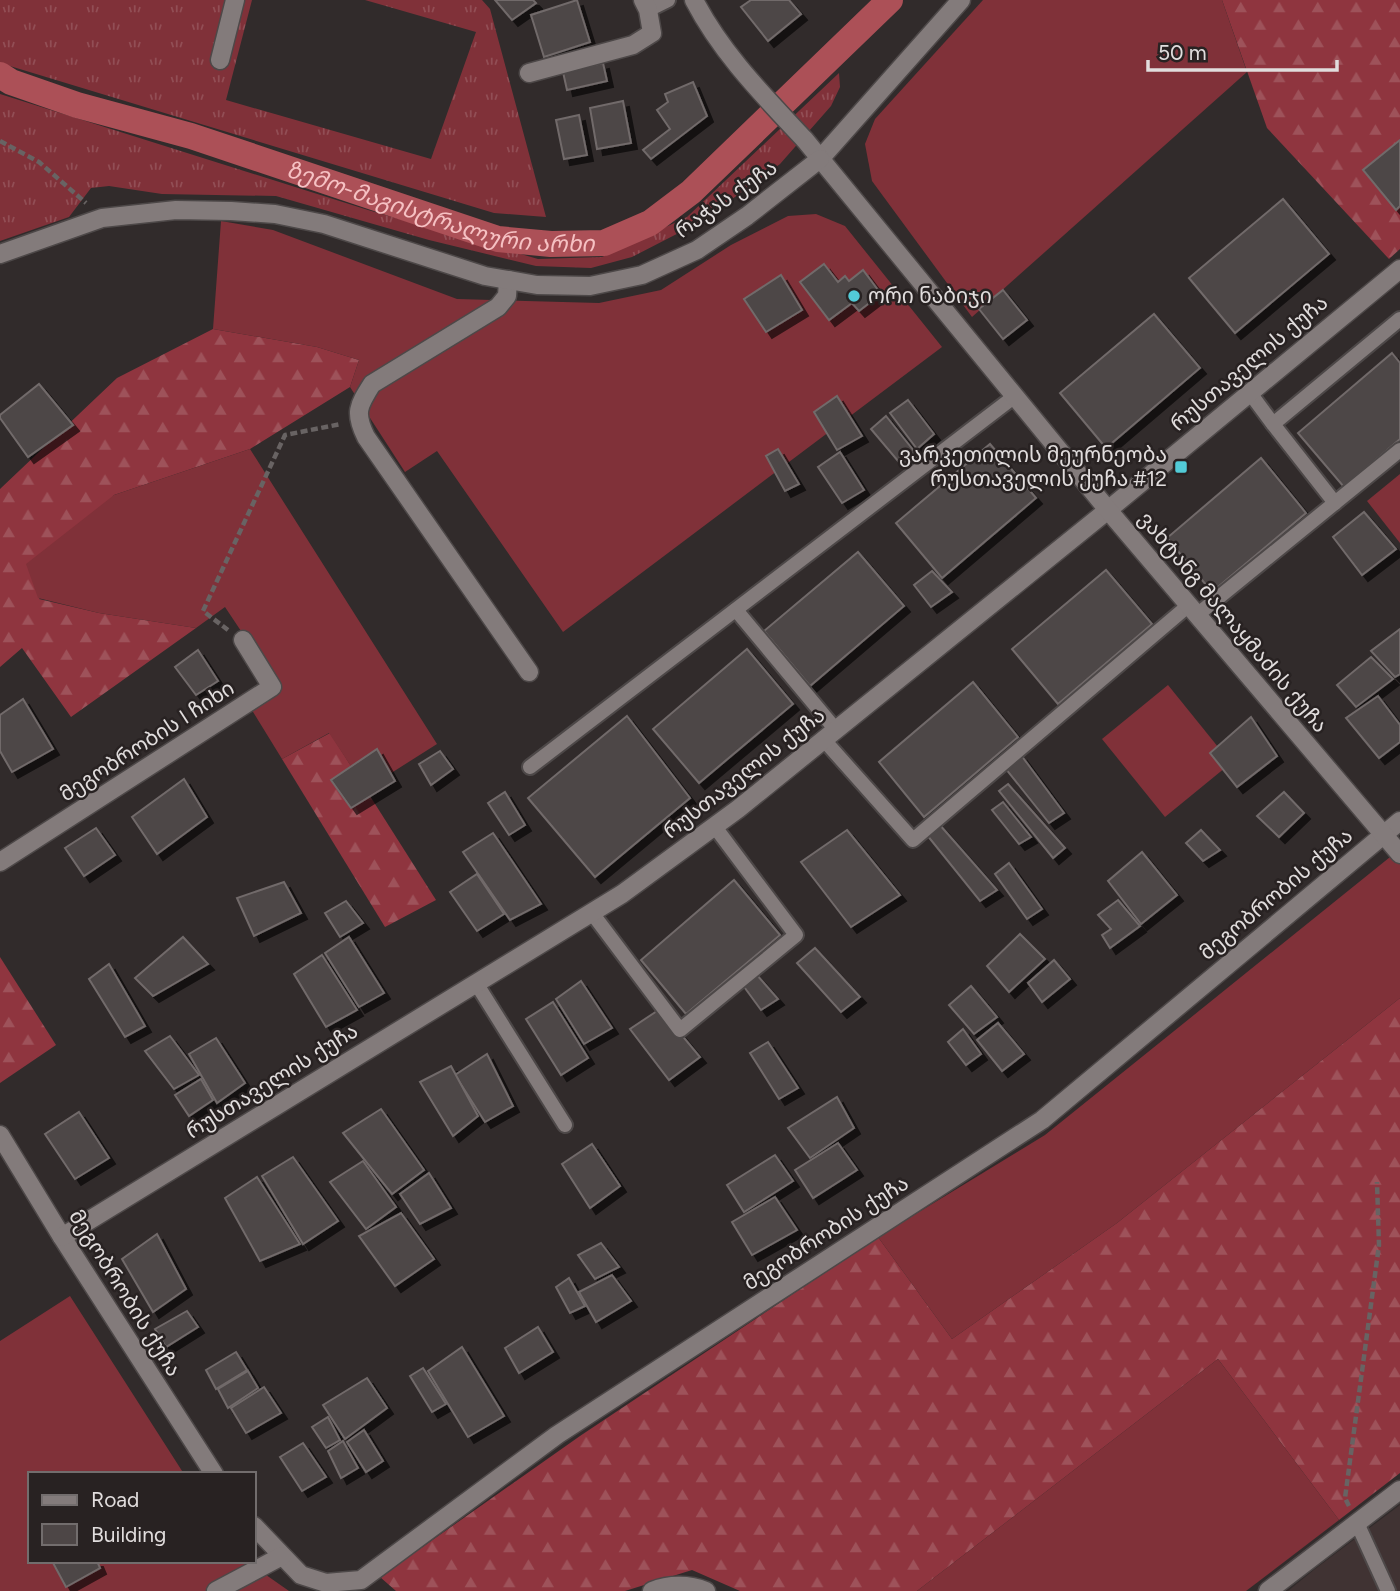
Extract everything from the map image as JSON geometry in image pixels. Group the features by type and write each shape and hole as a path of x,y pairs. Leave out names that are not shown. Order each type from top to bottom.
{"street":[{"path":"220,60 235,0"},
{"name":"ვახტანგ მალაყმაძის ქუჩა","path":"694,0 710,30 751,82 805,140 1108,510 1400,854"},
{"name":"რაჭას ქუჩა","path":"0,254 102,218 176,210 275,214 324,224 485,276 537,285 590,286 642,275 696,250 747,216 820,159 961,0"},
{"path":"529,73 633,45 652,33 645,5"},
{"name":"რუსთაველის ქუჩა","path":"62,1237 592,913 715,827 1399,273"},
{"path":"508,280 507,296 498,307 372,384 360,403 358,421 366,437 529,672"},
{"name":"მეგობრობის I ჩიხი","path":"0,862 272,687 243,640"},
{"name":"მეგობრობის ქუჩა","path":"256,1528 301,1575 326,1583 367,1585 557,1435 1042,1120 1400,821"},
{"name":"მეგობრობის ქუჩა","path":"0,1135 213,1472"},
{"path":"1268,1591 1400,1490"},
{"path":"216,1591 282,1556"},
{"path":"652,1591 677,1585 706,1591"}],"lane":[{"path":"645,5 668,0"},
{"path":"1273,424 1400,319"},
{"path":"1250,393 1335,503"},
{"path":"530,767 1014,396"},
{"path":"736,610 913,840 1193,610 1335,503 1400,450"},
{"path":"592,913 680,1030 796,935 715,827"},
{"path":"476,983 565,1125"},
{"path":"1357,1523 1388,1591"}],"path":[{"path":"0,141 39,162 102,218"},
{"path":"243,640 203,611 285,435 358,421"},
{"path":"1357,1523 1345,1498 1379,1245 1377,1182"}],"shaded area":[{"path":"1400,1505 1400,1591 1288,1591 1315,1569"}],"green space":[{"path":"0,0 252,0 226,100 431,159 476,32 365,0 482,0 490,9 546,217 494,213 0,63"},
{"path":"983,0 1222,0 1247,72 972,317 872,181 865,144 875,119"},
{"path":"1222,0 1400,0 1400,249 1389,259 1267,128"},
{"path":"839,73 840,87 831,106 780,164 702,221 632,257 591,268 536,266 429,240 276,196 162,194 109,186 91,188 69,217 0,241 0,94 368,210 538,259 602,257 687,217"},
{"path":"816,214 845,226 942,347 563,632 437,451 405,472 350,387 359,360 317,347 213,329 221,221 273,230 457,299 599,303 661,290 731,245 788,216"},
{"path":"213,329 317,347 359,360 350,387 250,449 114,495 39,599 99,613 196,628 71,717 22,648 0,667 0,489 117,378"},
{"path":"250,449 437,744 366,789 329,733 282,759 242,694 273,679 225,607 196,628 99,613 38,598 26,564 114,495"},
{"path":"1400,474 1400,543 1367,501"},
{"path":"1168,685 1231,763 1165,817 1102,739"},
{"path":"330,733 436,900 385,927 282,759"},
{"path":"1400,849 1400,998 1117,1223 952,1339 878,1237 1045,1135"},
{"path":"0,957 56,1045 0,1083"},
{"path":"1400,998 1400,1473 1339,1520 1218,1359 917,1591 740,1591 692,1570 625,1591 396,1591 380,1577 580,1436 878,1237 952,1339 1117,1223"},
{"path":"70,1296 183,1472 28,1472 28,1563 249,1563 289,1591 0,1591 0,1341"},
{"path":"1218,1359 1339,1520 1246,1591 917,1591"}],"building":[{"path":"495,0 533,0 536,3 512,20"},
{"path":"577,0 590,42 544,57 531,15"},
{"path":"751,0 789,0 801,14 768,41 741,7"},
{"path":"603,63 607,81 567,90 563,72"},
{"path":"693,82 707,116 651,159 643,150 670,129 657,110 668,102 665,94"},
{"path":"623,101 631,143 597,149 590,108"},
{"path":"579,115 587,155 564,159 556,120"},
{"path":"1400,140 1400,206 1396,210 1363,170"},
{"path":"1283,199 1329,254 1235,333 1189,278"},
{"path":"824,264 838,282 845,276 849,281 863,270 881,294 859,311 852,303 829,320 800,282"},
{"path":"781,275 802,310 766,332 744,299"},
{"path":"1003,290 1027,320 1003,339 979,309"},
{"path":"1154,314 1200,368 1106,448 1060,393"},
{"path":"1392,353 1400,363 1400,439 1344,487 1298,433"},
{"path":"39,384 73,425 28,457 0,415"},
{"path":"837,396 862,436 837,450 814,412"},
{"path":"908,400 934,434 917,449 890,413"},
{"path":"886,416 918,456 903,467 871,429"},
{"path":"990,444 1036,498 942,578 896,523"},
{"path":"778,449 799,484 785,491 766,456"},
{"path":"840,452 864,490 842,503 818,467"},
{"path":"1261,458 1306,513 1212,592 1167,538"},
{"path":"1364,512 1396,549 1362,575 1333,537"},
{"path":"858,552 904,606 810,686 764,631"},
{"path":"1106,570 1152,624 1058,704 1012,649"},
{"path":"932,571 952,592 931,607 914,585"},
{"path":"1400,629 1400,674 1395,677 1371,651"},
{"path":"747,649 793,704 699,783 653,729"},
{"path":"198,650 218,681 196,695 175,667"},
{"path":"1371,657 1393,679 1356,707 1337,685"},
{"path":"973,682 1018,737 924,817 879,762"},
{"path":"1378,696 1400,725 1400,742 1379,758 1346,718"},
{"path":"23,699 53,749 12,772 0,751 0,715"},
{"path":"627,716 690,798 595,877 528,798"},
{"path":"1251,717 1277,756 1237,787 1210,753"},
{"path":"377,749 395,781 351,808 331,780"},
{"path":"440,751 453,769 431,785 419,764"},
{"path":"1021,755 1064,813 1049,823 1006,769"},
{"path":"184,779 207,817 157,854 132,817"},
{"path":"1008,784 1065,848 1053,858 999,791"},
{"path":"505,792 525,825 509,835 488,803"},
{"path":"1284,792 1304,813 1279,837 1257,816"},
{"path":"1003,802 1031,837 1019,844 992,810"},
{"path":"939,824 997,890 980,901 927,835"},
{"path":"96,828 115,855 84,876 65,848"},
{"path":"847,830 900,895 851,927 801,862"},
{"path":"1201,830 1220,850 1203,861 1186,843"},
{"path":"493,833 541,904 510,920 463,852"},
{"path":"1142,852 1177,895 1141,924 1108,881"},
{"path":"1009,863 1042,909 1027,919 995,874"},
{"path":"477,874 504,914 477,931 450,892"},
{"path":"734,880 780,935 686,1014 641,960"},
{"path":"284,882 301,913 254,936 237,898"},
{"path":"1118,900 1140,926 1110,948 1102,935 1111,929 1098,915"},
{"path":"346,901 363,923 340,937 325,913"},
{"path":"1020,934 1045,959 1009,992 987,966"},
{"path":"183,937 208,964 153,996 135,978"},
{"path":"349,937 384,993 359,1007 325,953"},
{"path":"815,948 860,997 841,1012 797,963"},
{"path":"322,955 357,1010 326,1027 294,974"},
{"path":"1054,960 1070,979 1042,1002 1028,983"},
{"path":"109,964 145,1026 125,1037 89,979"},
{"path":"756,974 778,999 761,1010 742,984"},
{"path":"581,981 612,1028 584,1044 556,999"},
{"path":"971,986 997,1017 974,1034 949,1005"},
{"path":"553,1002 588,1058 561,1075 526,1019"},
{"path":"660,1009 700,1057 669,1080 630,1029"},
{"path":"998,1023 1024,1054 1002,1071 977,1040"},
{"path":"963,1029 981,1054 966,1065 948,1042"},
{"path":"170,1036 199,1075 174,1089 145,1051"},
{"path":"216,1038 245,1083 217,1103 189,1054"},
{"path":"768,1042 798,1088 779,1099 750,1053"},
{"path":"487,1054 513,1106 485,1122 455,1075"},
{"path":"451,1066 478,1116 453,1136 420,1082"},
{"path":"201,1079 213,1100 189,1116 175,1095"},
{"path":"837,1097 854,1128 810,1158 788,1128"},
{"path":"381,1109 424,1170 392,1194 343,1133"},
{"path":"79,1112 109,1158 75,1179 45,1134"},
{"path":"838,1143 857,1170 813,1198 795,1170"},
{"path":"592,1144 620,1186 590,1208 562,1164"},
{"path":"775,1155 793,1181 744,1212 727,1185"},
{"path":"293,1157 338,1221 303,1244 262,1176"},
{"path":"363,1161 396,1207 366,1229 330,1182"},
{"path":"429,1173 451,1208 420,1224 400,1194"},
{"path":"257,1177 300,1244 260,1261 225,1198"},
{"path":"775,1197 797,1230 752,1255 732,1222"},
{"path":"401,1213 434,1259 395,1286 359,1236"},
{"path":"157,1234 186,1289 153,1312 122,1259"},
{"path":"601,1243 619,1267 595,1279 578,1255"},
{"path":"612,1275 631,1301 596,1322 579,1292"},
{"path":"569,1278 585,1306 570,1313 556,1287"},
{"path":"187,1311 198,1327 166,1347 155,1329"},
{"path":"538,1327 553,1352 519,1373 505,1348"},
{"path":"462,1347 504,1416 468,1437 428,1371"},
{"path":"236,1352 247,1370 216,1389 206,1370"},
{"path":"423,1368 446,1404 432,1412 410,1376"},
{"path":"248,1371 258,1388 228,1408 218,1389"},
{"path":"367,1378 387,1408 345,1439 323,1405"},
{"path":"264,1387 281,1413 246,1433 231,1408"},
{"path":"328,1417 340,1440 326,1448 312,1427"},
{"path":"364,1430 383,1461 366,1472 347,1442"},
{"path":"343,1441 358,1468 341,1478 328,1451"},
{"path":"303,1443 326,1477 302,1491 280,1457"},
{"path":"53,1563 98,1563 100,1568 66,1587"}],"waterway":[{"name":"ზემო-მაგისტრალური არხი","path":"0,75 11,82 77,105 191,136 498,239 551,244 604,243 650,223 691,192 890,0"}],"place":[{"name":"ორი ნაბიჯი","path":"854,296"},
{"name":"ვარკეთილის მეურნეობა რუსთაველის ქუჩა #12","path":"1181,467"}]}
